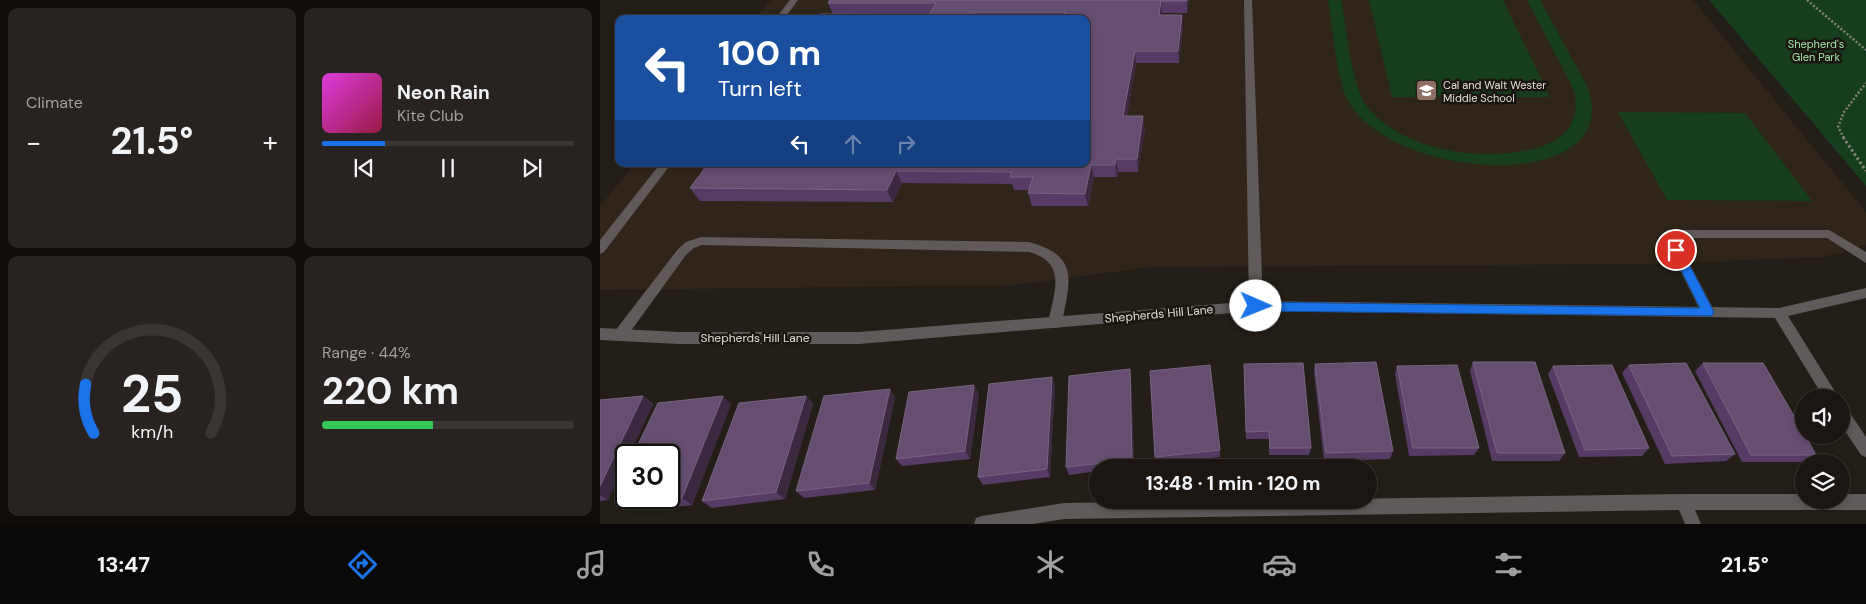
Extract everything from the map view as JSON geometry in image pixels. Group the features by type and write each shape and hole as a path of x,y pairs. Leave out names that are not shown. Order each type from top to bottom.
{"street":[{"path":"782,15 794,0"},
{"path":"1248,0 1256,306"},
{"path":"600,249 664,167"},
{"path":"1708,312 1668,234 1829,234 1866,258"},
{"path":"620,335 682,252 690,245 701,241 1029,247 1046,250 1055,257 1063,277 1056,323"},
{"name":"Shepherds Hill Lane","path":"600,334 679,338 859,338 1256,306 1779,313 1866,293"},
{"path":"1779,313 1826,389"},
{"path":"1850,426 1866,450"},
{"path":"1684,502 1693,524"},
{"path":"982,524 1064,511 1684,502 1866,502"}],"path":[{"path":"1807,0 1866,50"},
{"path":"1866,83 1844,112 1838,127 1850,150 1866,171"}],"shaded area":[{"name":"Cal and Walt Wester Middle School","path":"771,0 1693,0 1866,212 1866,245 1823,257 1643,264 1152,267 1013,285 600,290 600,206 632,167 1090,167 1090,15 758,15"}],"green space":[{"path":"1328,0 1341,0 1350,58 1363,99 1376,117 1402,135 1442,149 1484,154 1509,153 1533,149 1553,141 1568,128 1575,110 1572,86 1527,0 1540,0 1587,86 1591,121 1574,145 1543,160 1502,165 1456,161 1412,149 1374,129 1348,101 1338,67"},
{"path":"1369,0 1503,0 1550,97 1392,97"},
{"name":"Shepherd's Glen Park","path":"1709,0 1866,0 1866,186"},
{"path":"1618,112 1745,113 1812,201 1667,200"}],"building":[{"path":"830,0 1187,0 1161,1 1159,15 1182,15 1178,51 1135,51 1123,116 1143,116 1137,159 1116,159 1115,165 1091,165 1085,194 1028,193 1033,177 1010,177 1012,172 896,171 887,190 690,188 706,167 1090,167 1090,15 1064,15 1065,12 974,12 973,15 929,15 936,3 828,3"},
{"path":"820,14 929,15 819,15"},
{"path":"1376,362 1393,451 1326,453 1315,364"},
{"path":"1473,362 1535,362 1565,453 1497,453"},
{"path":"1303,363 1311,448 1270,448 1269,431 1246,432 1244,364"},
{"path":"1686,363 1735,454 1672,456 1629,365"},
{"path":"1703,363 1763,363 1795,418 1795,444 1810,444 1815,454 1751,455"},
{"path":"1210,365 1220,450 1155,457 1150,371"},
{"path":"1457,365 1479,448 1413,448 1397,366"},
{"path":"1612,365 1649,448 1585,450 1553,366"},
{"path":"1130,369 1132,459 1089,459 1089,465 1066,467 1069,376"},
{"path":"1052,377 1047,469 978,477 989,384"},
{"path":"974,385 965,451 896,459 909,392"},
{"path":"890,389 869,483 796,491 824,396"},
{"path":"643,396 620,444 615,444 615,455 600,486 600,400"},
{"path":"723,396 682,498 680,498 680,444 638,444 658,403"},
{"path":"806,396 776,492 702,501 739,403"}],"place":[{"name":"Cal and Walt Wester Middle School","path":"1427,91"}],"route":[{"path":"1256,306 1708,312 1676,250"}]}
